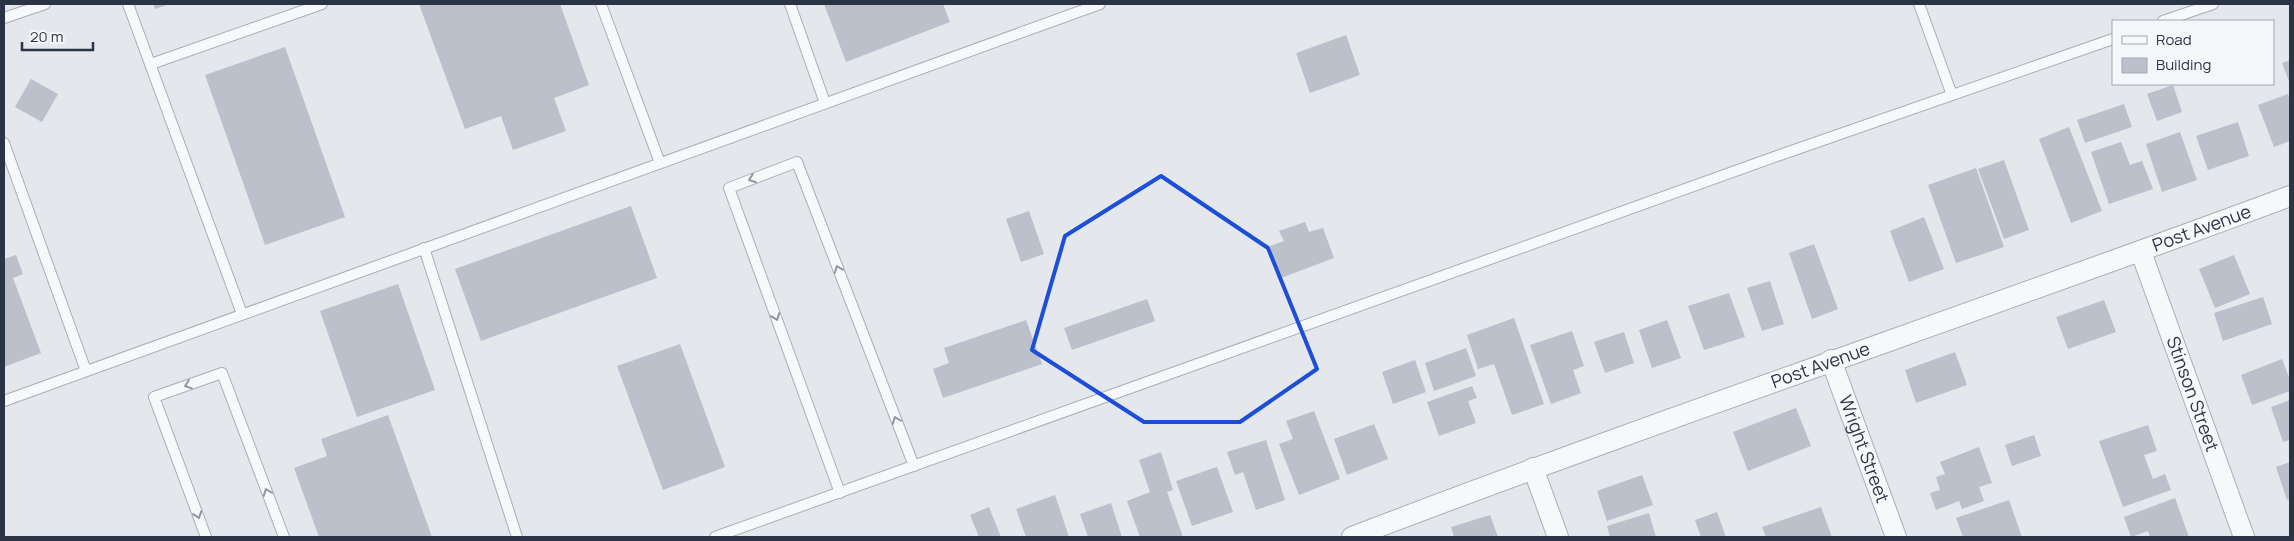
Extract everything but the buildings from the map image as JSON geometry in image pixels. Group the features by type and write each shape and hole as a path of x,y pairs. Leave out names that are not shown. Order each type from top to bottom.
{"street":[{"name":"Post Avenue","path":"1352,537 1533,468 1831,360 2141,252 2290,196"},
{"name":"Stinson Street","path":"2141,252 2244,537"},
{"name":"Wright Street","path":"1831,360 1896,537"},
{"path":"1533,468 1558,537"}],"lane":[{"path":"4,18 45,4"},
{"path":"128,4 242,314"},
{"path":"151,64 321,4"},
{"path":"601,4 660,163"},
{"path":"790,4 826,103"},
{"path":"4,401 1100,4"},
{"path":"1919,4 1952,95"},
{"path":"2166,20 2213,4"},
{"path":"715,537 2112,39"},
{"path":"4,143 86,371"},
{"path":"840,492 729,188 797,162 914,466"},
{"path":"424,248 517,537"},
{"path":"206,537 154,397 222,373 284,537"}],"highlighted area":[{"path":"1161,176 1268,248 1317,369 1240,422 1144,422 1032,350 1065,236"}]}
